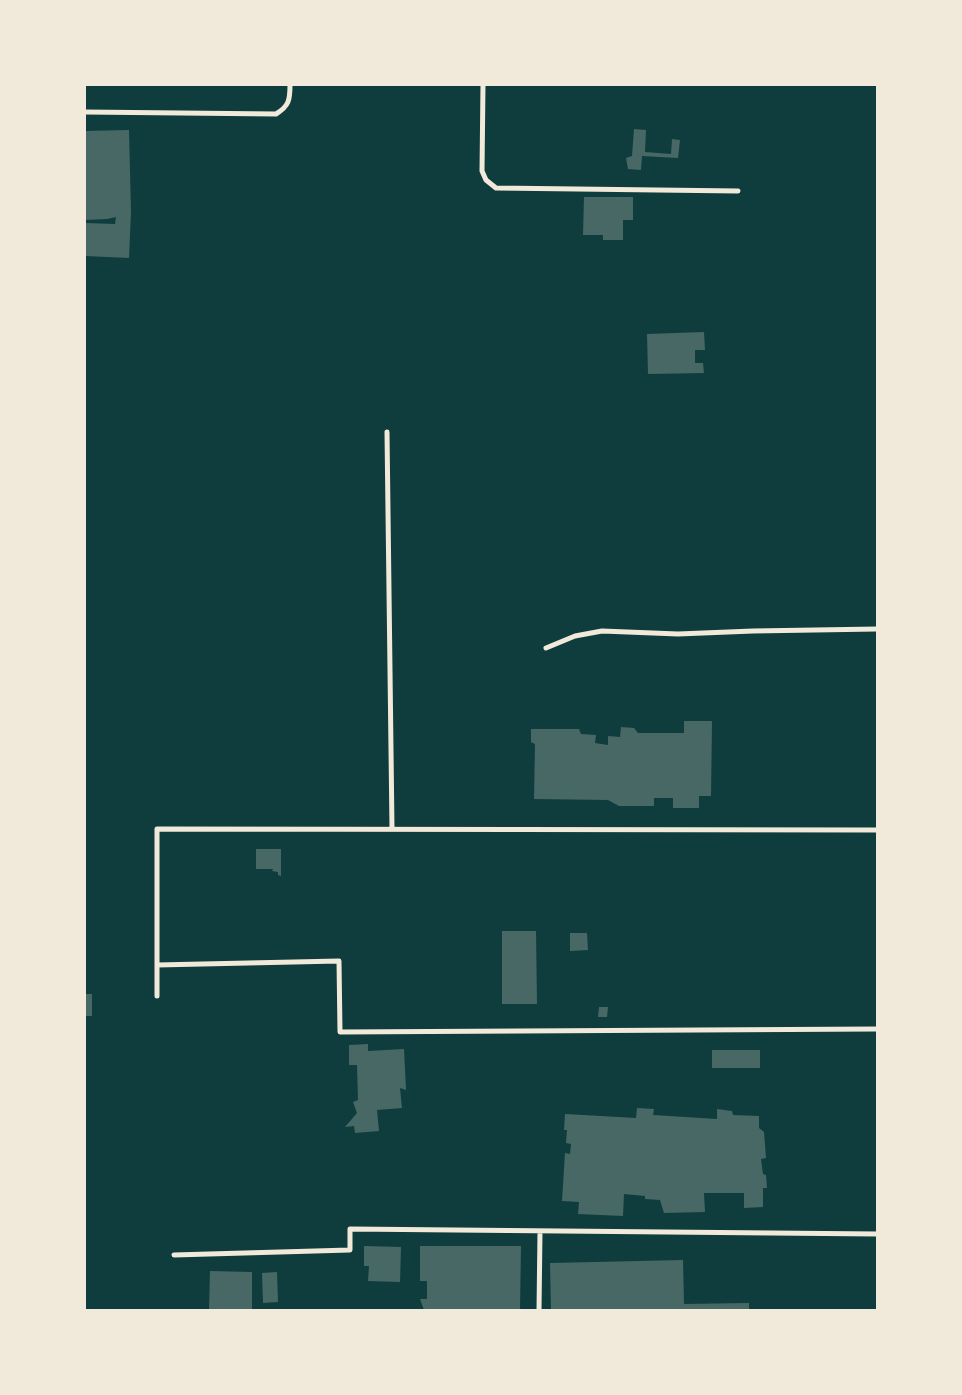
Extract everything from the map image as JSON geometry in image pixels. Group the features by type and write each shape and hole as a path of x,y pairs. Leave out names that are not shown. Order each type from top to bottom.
{"street":[{"path":"85,112 276,114 286,107 290,95 290,85"},
{"path":"484,85 482,171 486,180 496,188 738,191"},
{"path":"387,432 392,829"},
{"path":"546,648 574,636 602,631 678,634 877,629"},
{"path":"157,996 157,828 877,830"},
{"path":"157,965 339,961 340,1032 877,1029"},
{"path":"174,1255 350,1250 350,1229 877,1234"},
{"path":"539,1310 540,1232"}],"building":[{"path":"634,129 646,130 645,152 671,154 672,139 680,140 678,158 642,156 641,170 628,169 626,158 632,156"},
{"path":"129,130 131,212 129,258 85,256 85,223 115,224 116,217 85,220 85,131"},
{"path":"584,197 633,197 633,220 623,220 623,240 603,240 603,235 583,235"},
{"path":"704,332 705,350 695,350 695,363 703,363 704,373 648,374 647,334"},
{"path":"684,721 712,721 711,796 699,796 699,808 673,808 673,798 654,798 654,806 619,806 608,800 534,799 535,744 531,742 531,729 579,729 581,734 596,735 595,743 608,745 608,736 620,737 621,727 634,728 638,733 684,733"},
{"path":"256,849 281,849 281,876 278,875 278,872 272,871 273,869 256,869"},
{"path":"502,931 536,931 537,1004 502,1004"},
{"path":"570,933 587,933 588,950 570,951"},
{"path":"85,994 92,994 92,1016 85,1016"},
{"path":"599,1007 608,1007 607,1017 598,1017"},
{"path":"368,1044 368,1051 404,1049 406,1090 400,1088 402,1108 377,1110 379,1131 355,1133 354,1126 345,1127 357,1113 353,1102 358,1100 357,1065 349,1065 349,1045"},
{"path":"712,1050 760,1050 760,1068 712,1068"},
{"path":"637,1108 654,1109 653,1115 717,1119 717,1109 732,1111 733,1115 759,1116 759,1128 764,1132 766,1158 761,1159 763,1174 766,1175 767,1188 763,1188 763,1207 744,1208 744,1193 704,1193 705,1212 664,1213 660,1200 624,1194 623,1216 578,1214 579,1202 562,1201 565,1153 570,1154 571,1144 566,1143 567,1130 564,1130 565,1114 636,1118"},
{"path":"364,1246 401,1247 400,1282 368,1281 369,1266 364,1266"},
{"path":"420,1246 521,1246 520,1310 424,1310 420,1299 427,1299 427,1281 420,1281"},
{"path":"683,1260 684,1304 749,1303 749,1310 551,1310 550,1263"},
{"path":"210,1271 252,1272 252,1310 209,1310"},
{"path":"277,1272 278,1302 263,1303 262,1273"}]}
